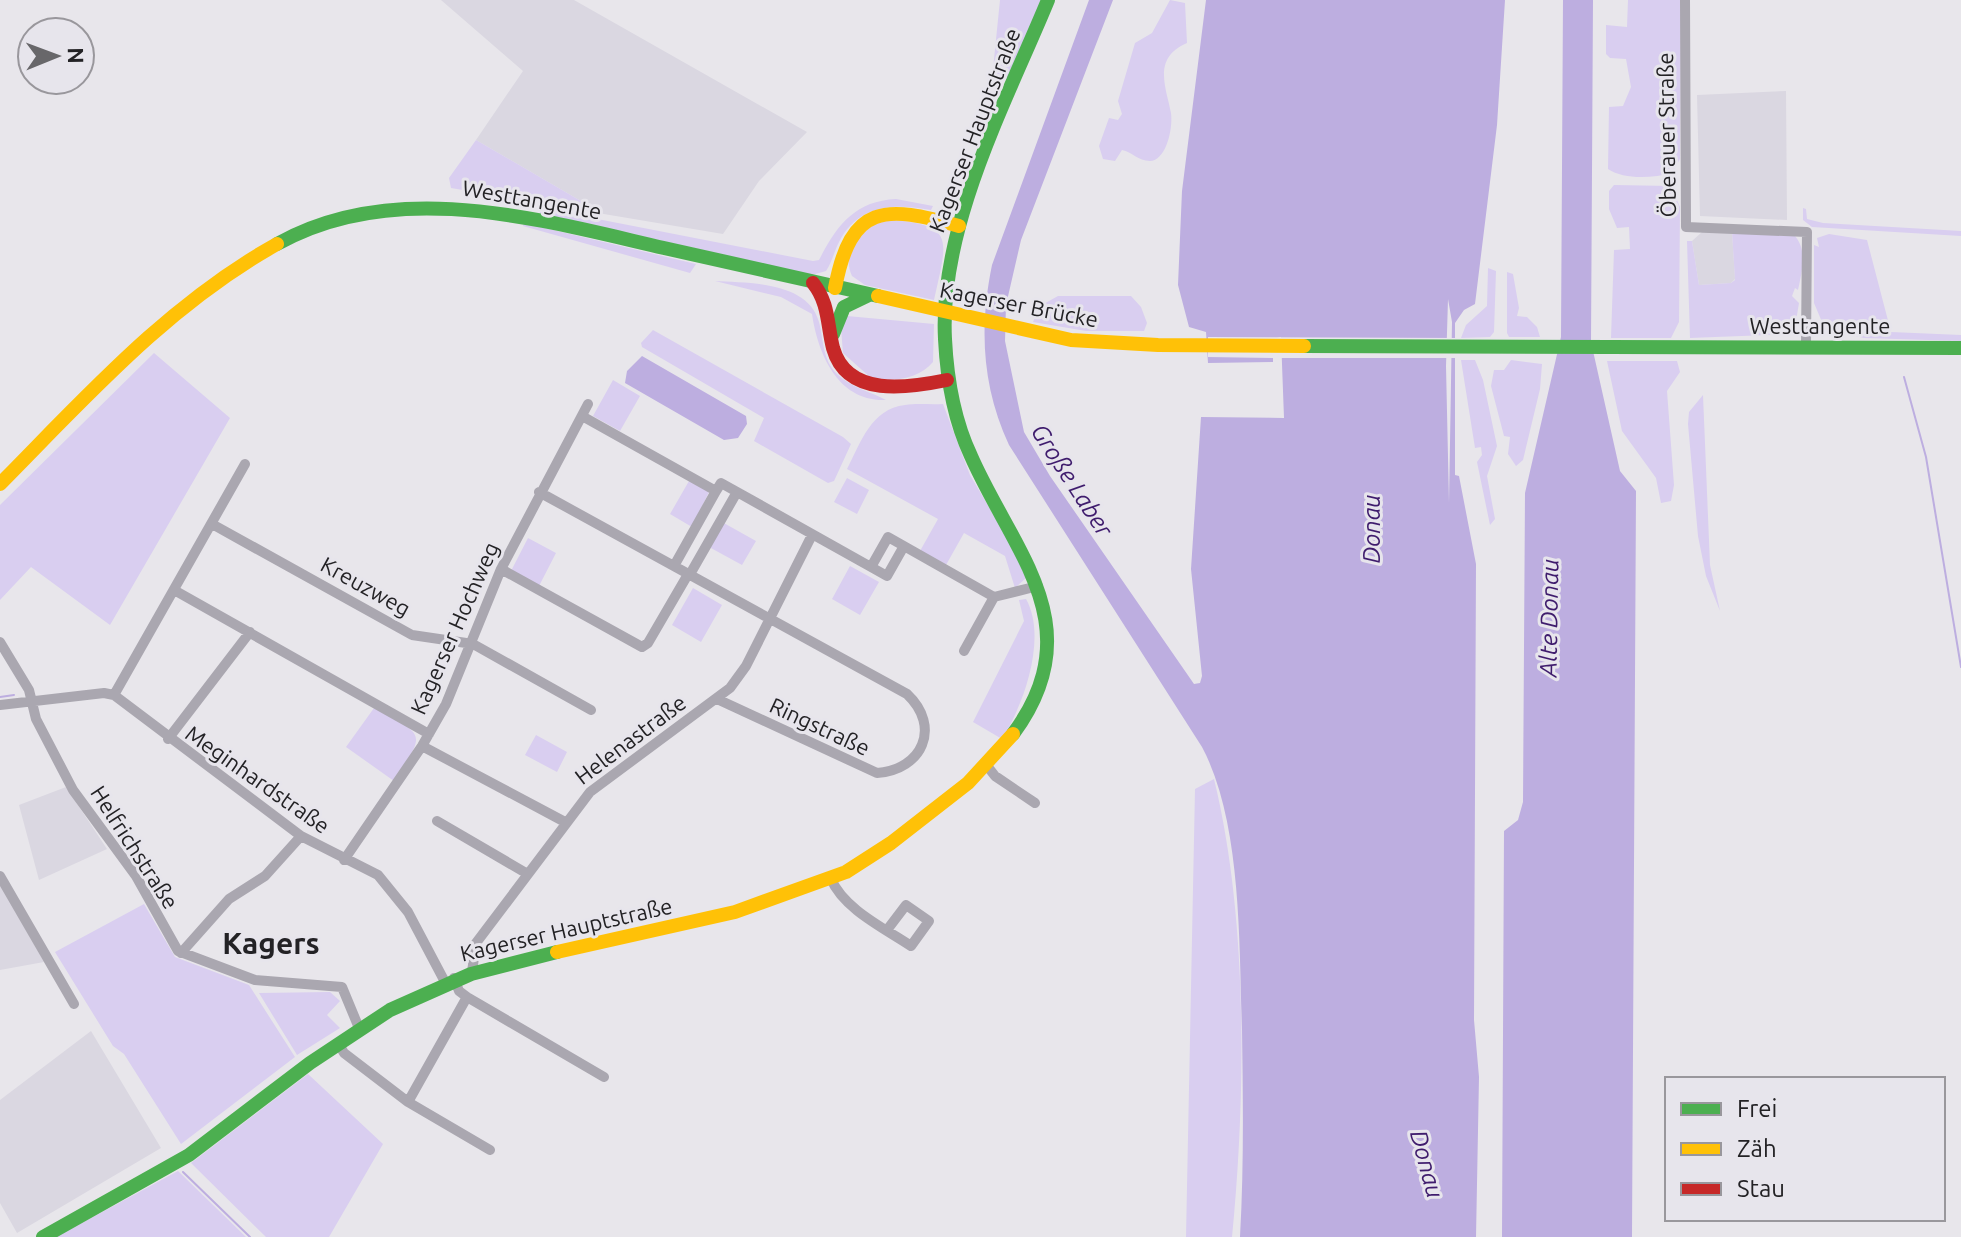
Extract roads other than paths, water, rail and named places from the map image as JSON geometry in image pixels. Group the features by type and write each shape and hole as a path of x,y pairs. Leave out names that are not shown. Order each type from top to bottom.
{"main road":[{"name":"Kagerser Hauptstraße","path":"43,1237 178,1161 359,1028 449,980 472,972 657,931 831,879 880,850 988,767 1019,727 1039,682 1046,628 1038,586 1020,544 973,464 956,420 942,343 943,302 959,226 1048,0"},
{"name":"Westtangente","path":"0,484 171,315 217,277 271,244 332,219 403,207 484,209 869,295"},
{"path":"835,288 844,243 871,216 907,212 959,226"},
{"path":"813,283 827,303 837,358 864,383 888,388 947,380"},
{"path":"833,335 844,307 869,295"},
{"name":"Kagerser Brücke","path":"869,295 1035,333 1111,343 1462,347"},
{"name":"Westtangente","path":"1462,347 1961,348"}],"street":[{"name":"Öberauer Straße","path":"1685,0 1686,227 1807,232 1806,346"},
{"name":"Kagerser Hochweg","path":"344,860 422,746 454,690 501,569 588,404"},
{"path":"582,416 716,491"},
{"path":"0,705 104,693 114,695 245,464"},
{"path":"674,566 721,483 887,576 904,546"},
{"path":"539,492 769,619"},
{"path":"501,569 642,647 648,643 737,492"},
{"name":"Kreuzweg","path":"212,524 412,635 473,644 591,710"},
{"name":"Helenastraße","path":"472,972 476,943 590,792 717,699 740,676 812,535"},
{"path":"871,567 888,537 994,597 1038,586"},
{"path":"174,590 429,734"},
{"path":"964,651 994,597"},
{"name":"Ringstraße","path":"717,699 877,773 900,769 918,755 924,745 925,724 915,702 907,694 769,619"},
{"path":"168,739 250,632"},
{"name":"Helfrichstraße","path":"0,642 32,700 36,719 73,790 136,876 171,942 181,953"},
{"name":"Meginhardstraße","path":"114,695 168,739 301,836 378,875 399,899 449,980 467,997"},
{"path":"422,746 565,822"},
{"path":"988,767 995,776 1035,803"},
{"path":"437,821 526,873"},
{"path":"301,836 265,876 229,899 181,953 255,980 342,987 359,1028"},
{"path":"0,876 74,1004"},
{"path":"831,879 837,894 887,930"},
{"path":"408,1102 467,997 604,1077"},
{"path":"338,1043 344,1053 408,1102 490,1150"}],"water":[{"name":"Donau","path":"1089,0 1113,0 1021,240 1006,305 1005,341 1024,432 1050,476 1194,684 1200,683 1202,676 1191,569 1201,417 1284,418 1281,337 1273,339 1273,362 1208,363 1206,332 1189,327 1178,285 1182,191 1206,0 1505,0 1497,125 1475,304 1464,310 1455,323 1455,475 1459,476 1476,564 1474,1020 1479,1077 1476,1237 1240,1237 1243,1133 1240,960 1236,884 1225,811 1202,747 1009,445 988,379 985,312 992,265","holes":["1448,299 1452,322 1449,503"]},
{"name":"Alte Donau","path":"1563,0 1593,0 1591,342 1620,471 1636,491 1632,1237 1502,1237 1504,831 1518,820 1523,802 1525,493 1561,337"},
{"path":"642,356 746,416 747,424 738,438 724,440 625,383 627,371"}],"waterway":[{"path":"1904,377 1926,457 1961,667"},
{"path":"0,697 14,695"},
{"path":"183,1172 250,1237"}],"district":[{"name":"Kagers","path":"271,943"}],"water label":[{"name":"Große Laber","path":"1072,480"}]}
